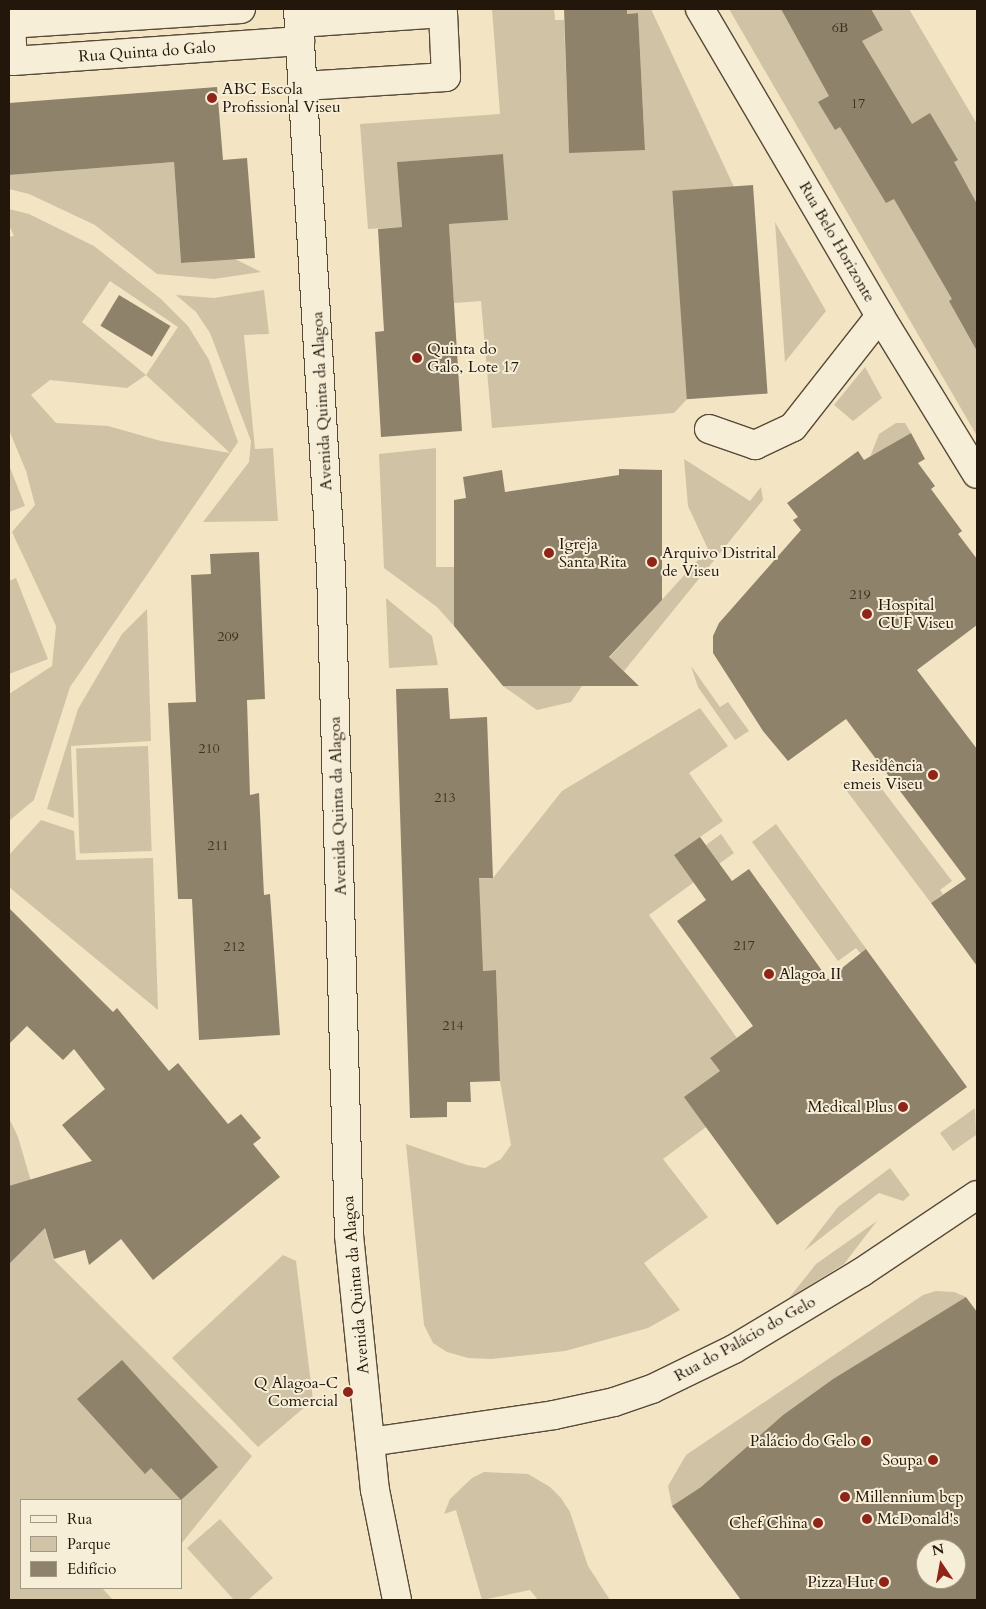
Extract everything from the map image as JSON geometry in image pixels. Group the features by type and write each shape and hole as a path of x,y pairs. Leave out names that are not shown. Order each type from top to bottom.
{"street":[{"name":"Rua Quinta do Galo","path":"241,9 11,24 13,60 299,24"},
{"name":"Rua Belo Horizonte","path":"700,9 880,316 977,474"},
{"path":"299,24 442,13 443,22 446,77 303,86"},
{"name":"Avenida Quinta da Alagoa","path":"299,24 332,568 348,1236 370,1442 380,1516 397,1600"},
{"path":"709,429 755,445 793,427 880,316"},
{"name":"Rua do Palácio do Gelo","path":"370,1442 554,1415 614,1402 652,1389 734,1349 862,1272 977,1195"}],"green space":[{"path":"492,9 554,9 555,20 564,20 569,152 645,149 638,13 627,14 627,9 651,9 734,187 672,191 688,398 674,413 492,428 481,301 454,303 449,224 507,220 503,154 398,162 402,227 368,229 360,124 500,114"},
{"path":"729,9 909,9 977,124 977,436"},
{"path":"174,162 181,263 235,259 261,272 214,279 157,274 95,225 29,194 9,189 9,175"},
{"path":"9,209 29,214 94,246 161,299 188,326 209,360 238,442 70,687 34,800 9,821 9,694 52,666 56,626 12,532 35,505 26,471 9,430 9,237 14,236 9,225","holes":["110,281 178,327 146,375 82,322","146,375 230,453 161,441 108,426 56,423 31,395 50,380 127,388"]},
{"path":"775,222 826,311 785,362"},
{"path":"264,290 269,334 244,335 255,449 273,448 278,521 203,522 249,462 251,441 210,333 196,312 176,295 214,298"},
{"path":"865,367 882,398 853,421 834,405"},
{"path":"896,423 905,423 911,433 870,457 879,434"},
{"path":"436,448 436,567 454,567 454,626 437,607 384,568 379,454"},
{"path":"684,459 750,501 761,487 763,500 624,671 609,658 708,549 688,506"},
{"path":"9,465 25,506 9,512"},
{"path":"16,578 48,659 9,674 9,581"},
{"path":"386,598 432,636 438,665 389,668"},
{"path":"147,609 151,741 71,746 74,818 47,809 78,709 122,634"},
{"path":"691,666 720,707 728,702 749,731 735,740 698,687"},
{"path":"503,686 582,686 571,702 537,710"},
{"path":"700,708 728,746 689,773 723,821 674,855 711,853 706,845 721,834 734,853 649,915 737,1038 710,1058 720,1071 706,1127 663,1159 708,1217 644,1263 680,1310 648,1328 565,1351 491,1359 468,1358 447,1352 433,1343 424,1325 406,1144 467,1165 485,1168 501,1159 511,1145 500,1081 496,970 483,971 450,879 493,878 562,791"},
{"path":"148,746 152,851 80,853 76,749"},
{"path":"840,782 856,787 878,784 952,881 940,890 943,894 931,903"},
{"path":"41,820 74,831 76,860 153,858 158,1010 9,887 9,855"},
{"path":"776,824 867,950 861,954 856,948 838,961 752,842"},
{"path":"975,1108 976,1135 953,1151 940,1133"},
{"path":"9,1118 18,1137 54,1260 252,1456 182,1543 182,1499 20,1499 20,1589 103,1589 113,1600 9,1600"},
{"path":"890,1168 910,1195 903,1201 879,1193 804,1251 838,1207"},
{"path":"877,1221 844,1264 789,1298 816,1264"},
{"path":"283,1255 296,1261 313,1400 258,1447 172,1358"},
{"path":"936,1291 954,1292 966,1297 833,1379 783,1415 701,1487 672,1506 668,1486 686,1455 923,1295"},
{"path":"484,1472 528,1474 550,1487 561,1498 570,1512 588,1566 610,1600 538,1600 530,1590 482,1600 456,1510 444,1514 450,1499 472,1478"},
{"path":"220,1519 273,1578 248,1600 234,1600 187,1548"}],"building":[{"path":"564,9 627,9 627,14 638,13 645,150 569,153"},
{"path":"781,9 871,9 883,30 862,41 912,124 930,113 958,160 954,162 977,204 977,351 949,301 952,299 894,199 886,203 840,127 835,130 818,102 829,96"},
{"path":"217,87 223,160 247,158 255,258 181,263 174,162 9,175 9,103"},
{"path":"503,154 508,220 449,224 462,431 381,437 375,332 384,331 378,229 402,227 397,162"},
{"path":"753,185 768,393 687,399 672,191"},
{"path":"119,295 170,326 152,357 100,326"},
{"path":"911,433 925,459 918,463 935,486 931,489 962,531 958,534 977,559 977,625 917,670 977,749 977,966 931,903 966,879 846,719 788,761 763,731 713,653 713,636 719,623 801,530 793,520 798,517 787,503 858,451 864,460"},
{"name":"Igreja Santa Rita","path":"619,469 662,470 662,600 609,657 639,686 503,686 454,626 454,500 466,498 463,477 502,470 505,492 619,475"},
{"path":"259,552 265,699 247,700 250,795 259,793 264,895 270,894 280,1035 199,1040 192,899 178,899 168,703 196,702 191,575 211,574 210,554"},
{"path":"448,688 450,719 487,717 493,878 479,878 483,971 496,970 500,1081 470,1082 471,1102 447,1102 447,1117 410,1118 396,689"},
{"path":"700,837 732,881 749,869 828,979 866,949 967,1087 777,1225 684,1097 720,1071 710,1058 753,1026 677,921 706,900 674,855"},
{"path":"9,908 113,1012 117,1008 169,1071 178,1063 228,1124 241,1114 261,1138 253,1144 280,1177 153,1280 121,1239 89,1265 85,1250 54,1259 45,1228 9,1264 9,1186 92,1161 62,1125 105,1089 74,1049 63,1060 27,1026 9,1044"},
{"name":"Palácio do Gelo","path":"966,1297 977,1312 977,1600 741,1600 672,1506 701,1487 783,1415 833,1379"},
{"path":"122,1360 218,1467 180,1499 151,1468 145,1474 77,1399"}],"place":[{"name":"ABC Escola Profissional Viseu","path":"212,98"},
{"name":"Quinta do Galo, Lote 17","path":"417,358"},
{"name":"Igreja Santa Rita","path":"549,553"},
{"name":"Arquivo Distrital de Viseu","path":"652,562"},
{"name":"Hospital CUF Viseu","path":"867,614"},
{"name":"Residência emeis Viseu","path":"933,775"},
{"name":"Alagoa II","path":"769,974"},
{"name":"Medical Plus","path":"903,1107"},
{"name":"Q Alagoa-C Comercial","path":"348,1392"},
{"name":"Palácio do Gelo","path":"866,1441"},
{"name":"Soupa","path":"933,1460"},
{"name":"Millennium bcp","path":"845,1497"},
{"name":"McDonald's","path":"867,1519"},
{"name":"Chef China","path":"818,1523"},
{"name":"Pizza Hut","path":"884,1582"}]}
